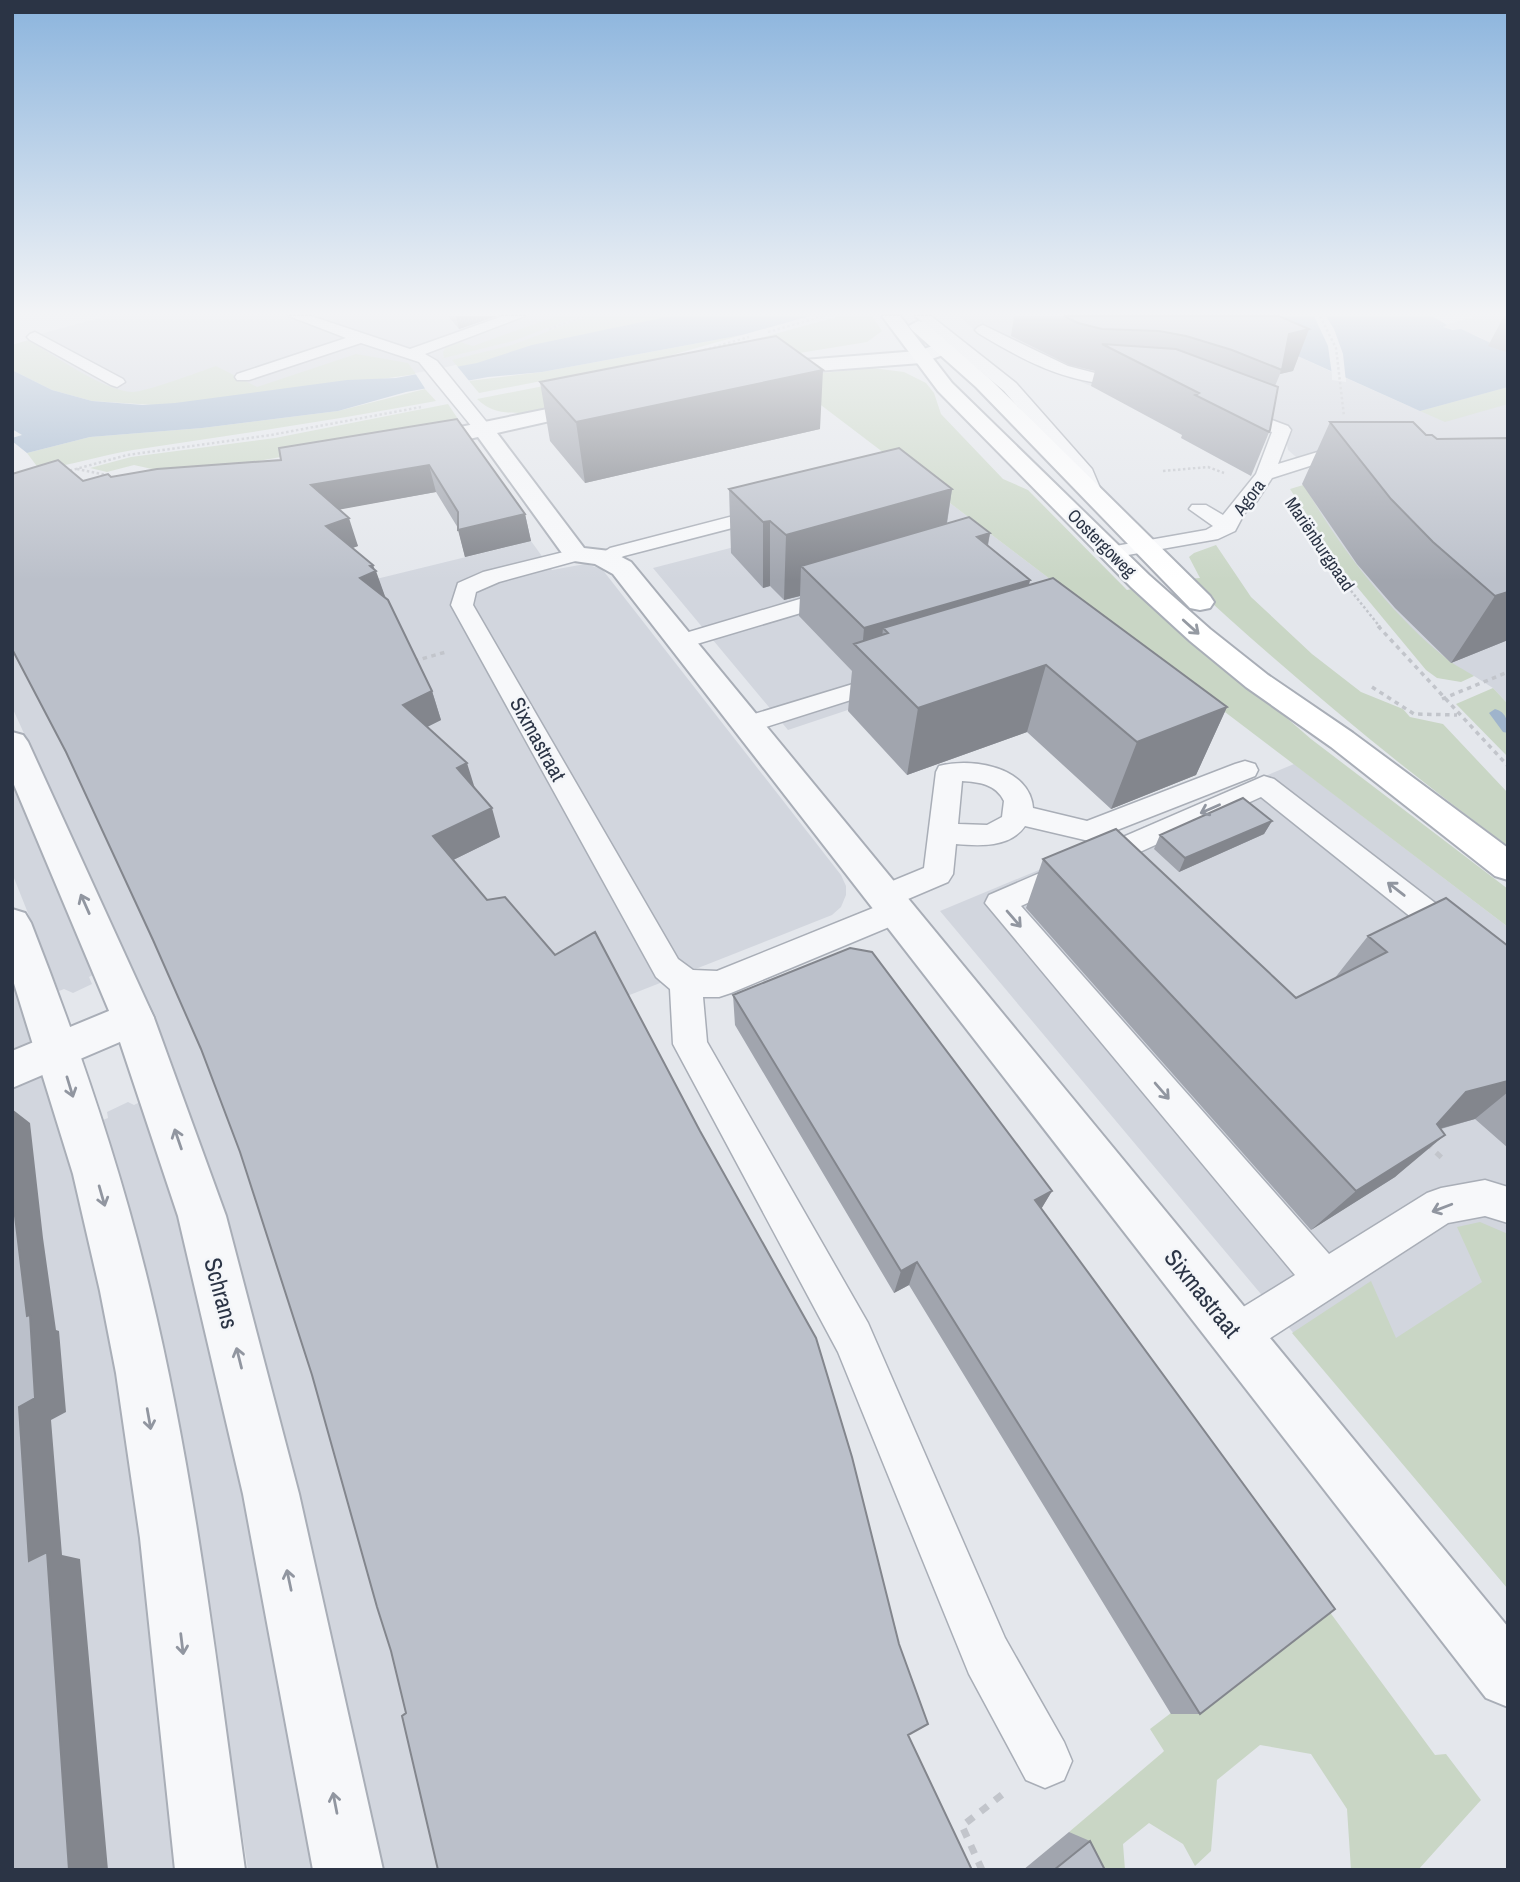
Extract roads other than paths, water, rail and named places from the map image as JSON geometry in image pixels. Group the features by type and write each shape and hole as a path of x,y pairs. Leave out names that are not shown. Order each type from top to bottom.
{"main road":[{"name":"Oostergoweg","path":"962,404 1111,552 1200,635 1257,681 1342,740 1508,867"},
{"name":"Oostergoweg","path":"1003,404 1144,547 1342,740"}],"street":[{"path":"439,438 601,404"},
{"name":"Sixmastraat","path":"483,429 591,557 622,568 1508,1676"},
{"name":"Schrans","path":"12,742 133,1018 186,1164 234,1340 271,1494 348,1870"},
{"path":"12,923 35,1060 107,1211 136,1348 168,1527 210,1870"},
{"path":"35,1060 133,1018"}],"lane":[{"name":"Sixmastraat","path":"463,404 483,429"},
{"name":"Oostergoweg","path":"1025,404 1085,474 1093,495"},
{"path":"1219,404 1282,430 1265,474"},
{"name":"Agora","path":"1111,552 1211,535 1228,527 1235,512 1250,497 1265,474 1369,441"},
{"path":"591,557 797,506"},
{"path":"1199,509 1228,527"},
{"name":"Sixmastraat","path":"591,557 491,577 466,588 462,605 667,968 686,983"},
{"path":"680,642 864,586"},
{"path":"747,725 915,672"},
{"path":"1018,815 1089,831 1245,770"},
{"path":"943,833 988,835 1002,831 1018,815 1020,805 1008,785 982,774 949,772 938,874 889,905 719,984 686,983 690,1044 853,1338 987,1656 1045,1761"},
{"path":"1324,1278 1000,903 1264,785 1508,976"},
{"path":"1237,1335 1441,1206 1485,1198 1508,1205"}],"water":[{"path":"12,404 364,404 338,411 202,428 90,437 27,453 12,441 12,438 22,435 12,429"},
{"path":"1404,404 1446,404 1420,411"}],"waterway":[{"path":"1495,713 1508,729"}]}
